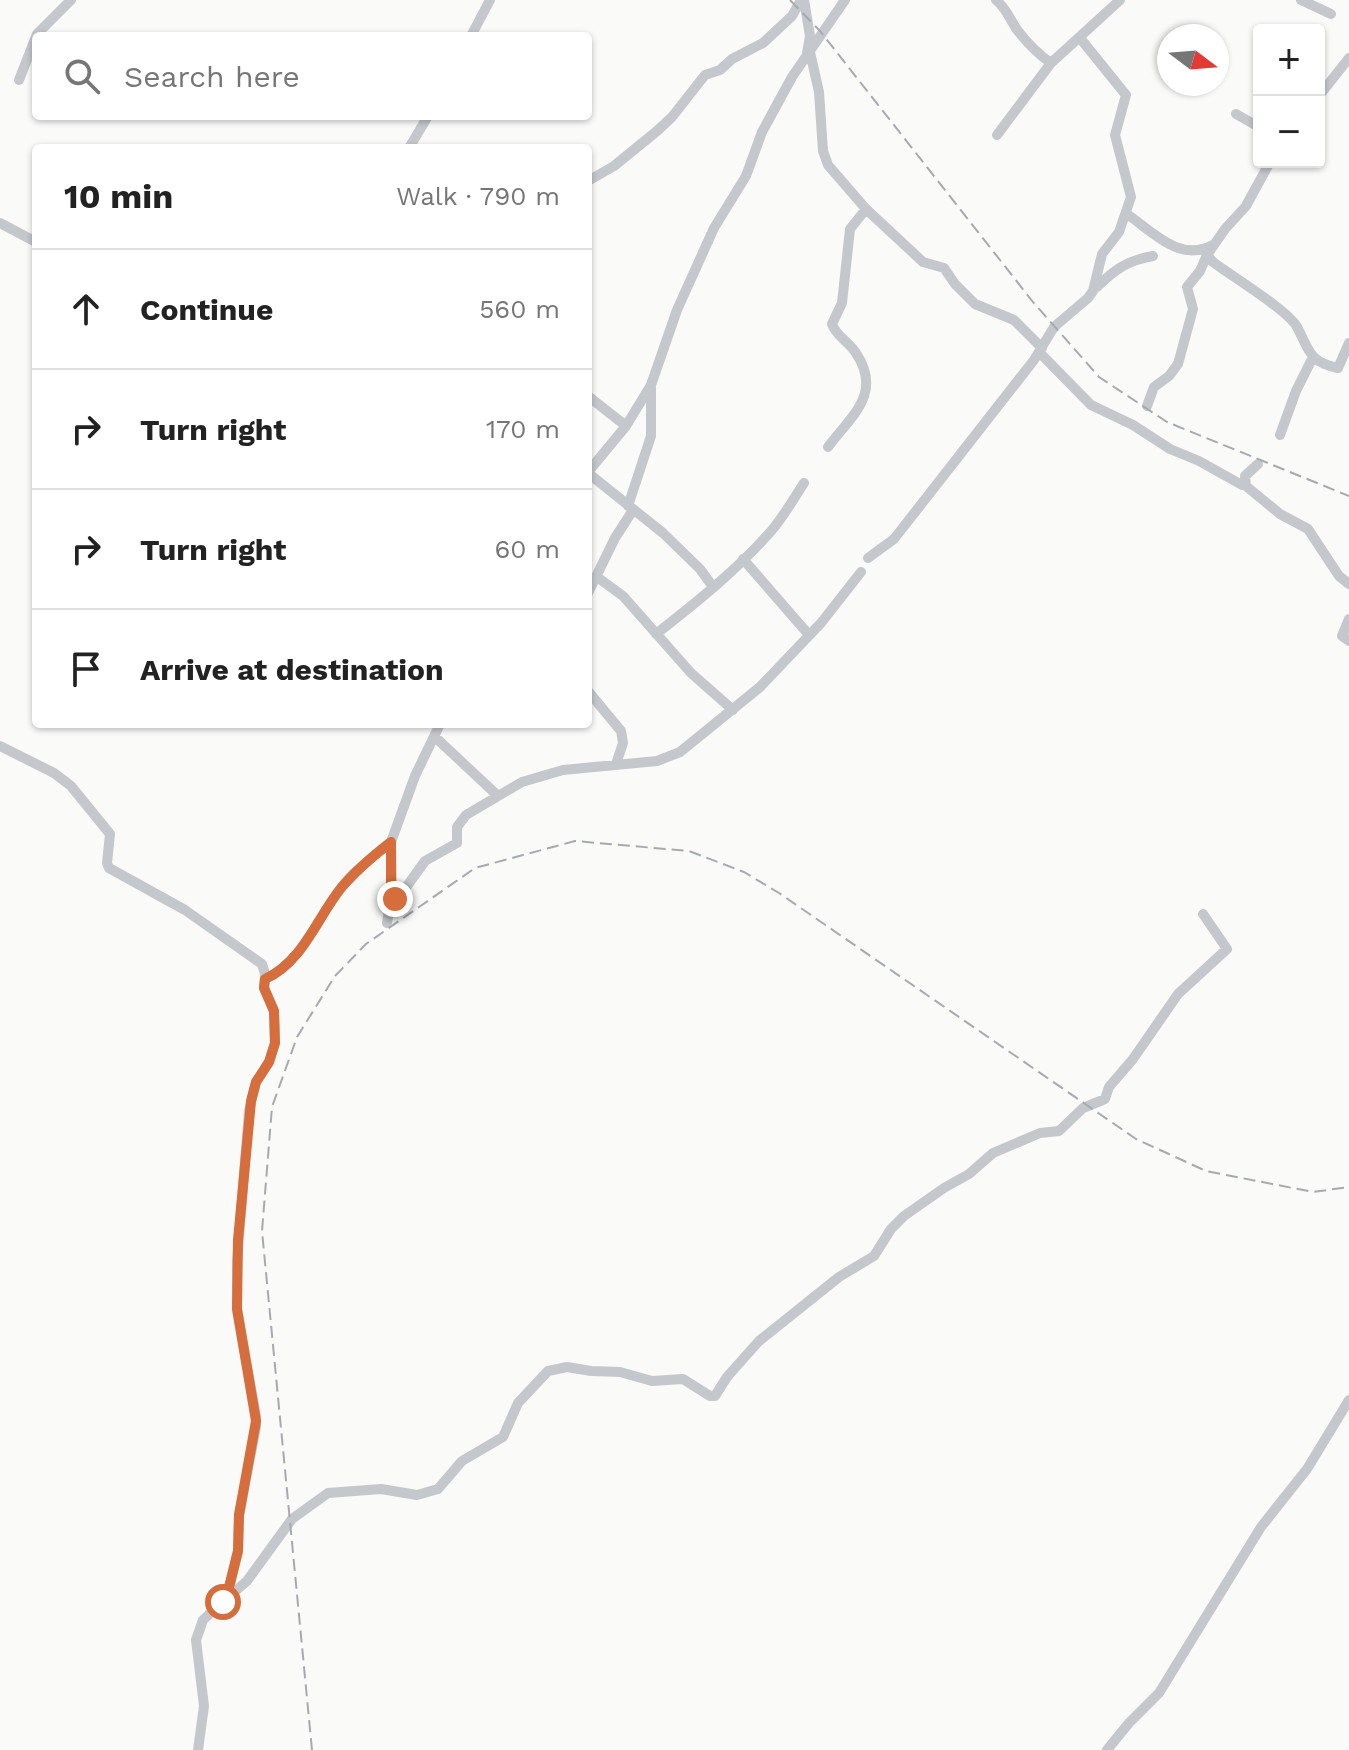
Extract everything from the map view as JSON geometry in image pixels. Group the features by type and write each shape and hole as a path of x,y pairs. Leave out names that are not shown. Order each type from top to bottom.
{"street":[{"path":"39,32 71,0"},
{"path":"473,32 490,0"},
{"path":"802,0 810,31 809,53 818,83 823,151 828,165 866,209 923,262 944,268 975,304 1014,320 1091,405 1242,485"},
{"path":"592,179 614,166 657,131 705,75 720,70 732,59 763,43 792,16 802,0"},
{"path":"592,468 626,426 651,385 677,310 714,228 746,176 762,132 792,77 845,0"},
{"path":"996,0 1033,49 1051,63"},
{"path":"997,135 1051,63 1120,0"},
{"path":"1301,0 1331,14"},
{"path":"1080,38 1126,95 1115,135 1131,190 1127,214 1119,232 1102,254 1093,291"},
{"path":"19,80 32,47"},
{"path":"1325,88 1349,58"},
{"path":"1236,114 1253,124"},
{"path":"411,144 426,120"},
{"path":"1147,406 1154,387 1176,368 1193,309 1193,301 1186,289 1202,269 1214,244 1246,206 1267,168"},
{"path":"828,447 861,405 867,388 865,369 832,324 842,303 847,237 852,223 866,209"},
{"path":"1127,214 1185,252 1214,244"},
{"path":"0,223 32,240"},
{"path":"1207,255 1293,322 1313,357 1338,368 1349,343"},
{"path":"868,558 894,539 1041,350 1054,327 1121,265 1137,258 1153,256"},
{"path":"1280,435 1296,391 1313,357"},
{"path":"592,586 631,508 651,436 651,385"},
{"path":"592,399 626,426"},
{"path":"1258,464 1245,476 1246,486 1280,514 1308,529 1339,576 1349,584"},
{"path":"592,476 663,533 707,576 713,587"},
{"path":"656,634 704,597 743,559 774,527 804,483"},
{"path":"743,559 809,635"},
{"path":"730,571 754,572"},
{"path":"391,901 402,893 425,861 457,843 457,827 466,815 522,782 551,772 657,761 680,752 754,693 809,635 861,572"},
{"path":"597,577 623,596 691,673 733,710"},
{"path":"1349,619 1342,636 1349,641"},
{"path":"592,696 621,731 623,743 616,764"},
{"path":"387,923 391,901 391,842 415,776 438,728"},
{"path":"435,737 497,795"},
{"path":"0,746 54,773 84,800 110,834 108,866 185,910 252,956 265,969 264,988 274,1011 275,1043 269,1062 256,1082 251,1101 238,1240 237,1309 256,1421 239,1515 238,1551 226,1599"},
{"path":"265,979 276,974 302,946 348,881 391,842"},
{"path":"198,1750 204,1706 196,1640 203,1620 247,1581 292,1519 328,1493 372,1489 417,1495 438,1489 462,1461 503,1437 518,1403 548,1371 572,1367 620,1372 656,1381 683,1379 715,1396 727,1377 759,1341 839,1277 874,1256 891,1229 904,1216 969,1174 990,1155 1040,1133 1059,1131 1083,1108 1103,1100 1109,1087 1133,1059 1178,994 1227,949 1203,914"},
{"path":"1107,1750 1159,1693 1261,1527 1307,1469 1349,1400"}],"railway":[{"path":"790,0 820,31 1033,302 1099,377 1167,422 1349,496"},
{"path":"312,1750 262,1231 272,1107 297,1037 335,976 366,944 475,868 575,841 689,851 744,872 779,893 1136,1139 1206,1171 1313,1192 1349,1187"}],"route":[{"path":"223,1602 238,1551 239,1515 256,1421 237,1309 238,1240 251,1101 256,1082 269,1062 275,1043 274,1011 264,982 276,974 302,946 341,889 391,842 391,901 395,899"}]}
